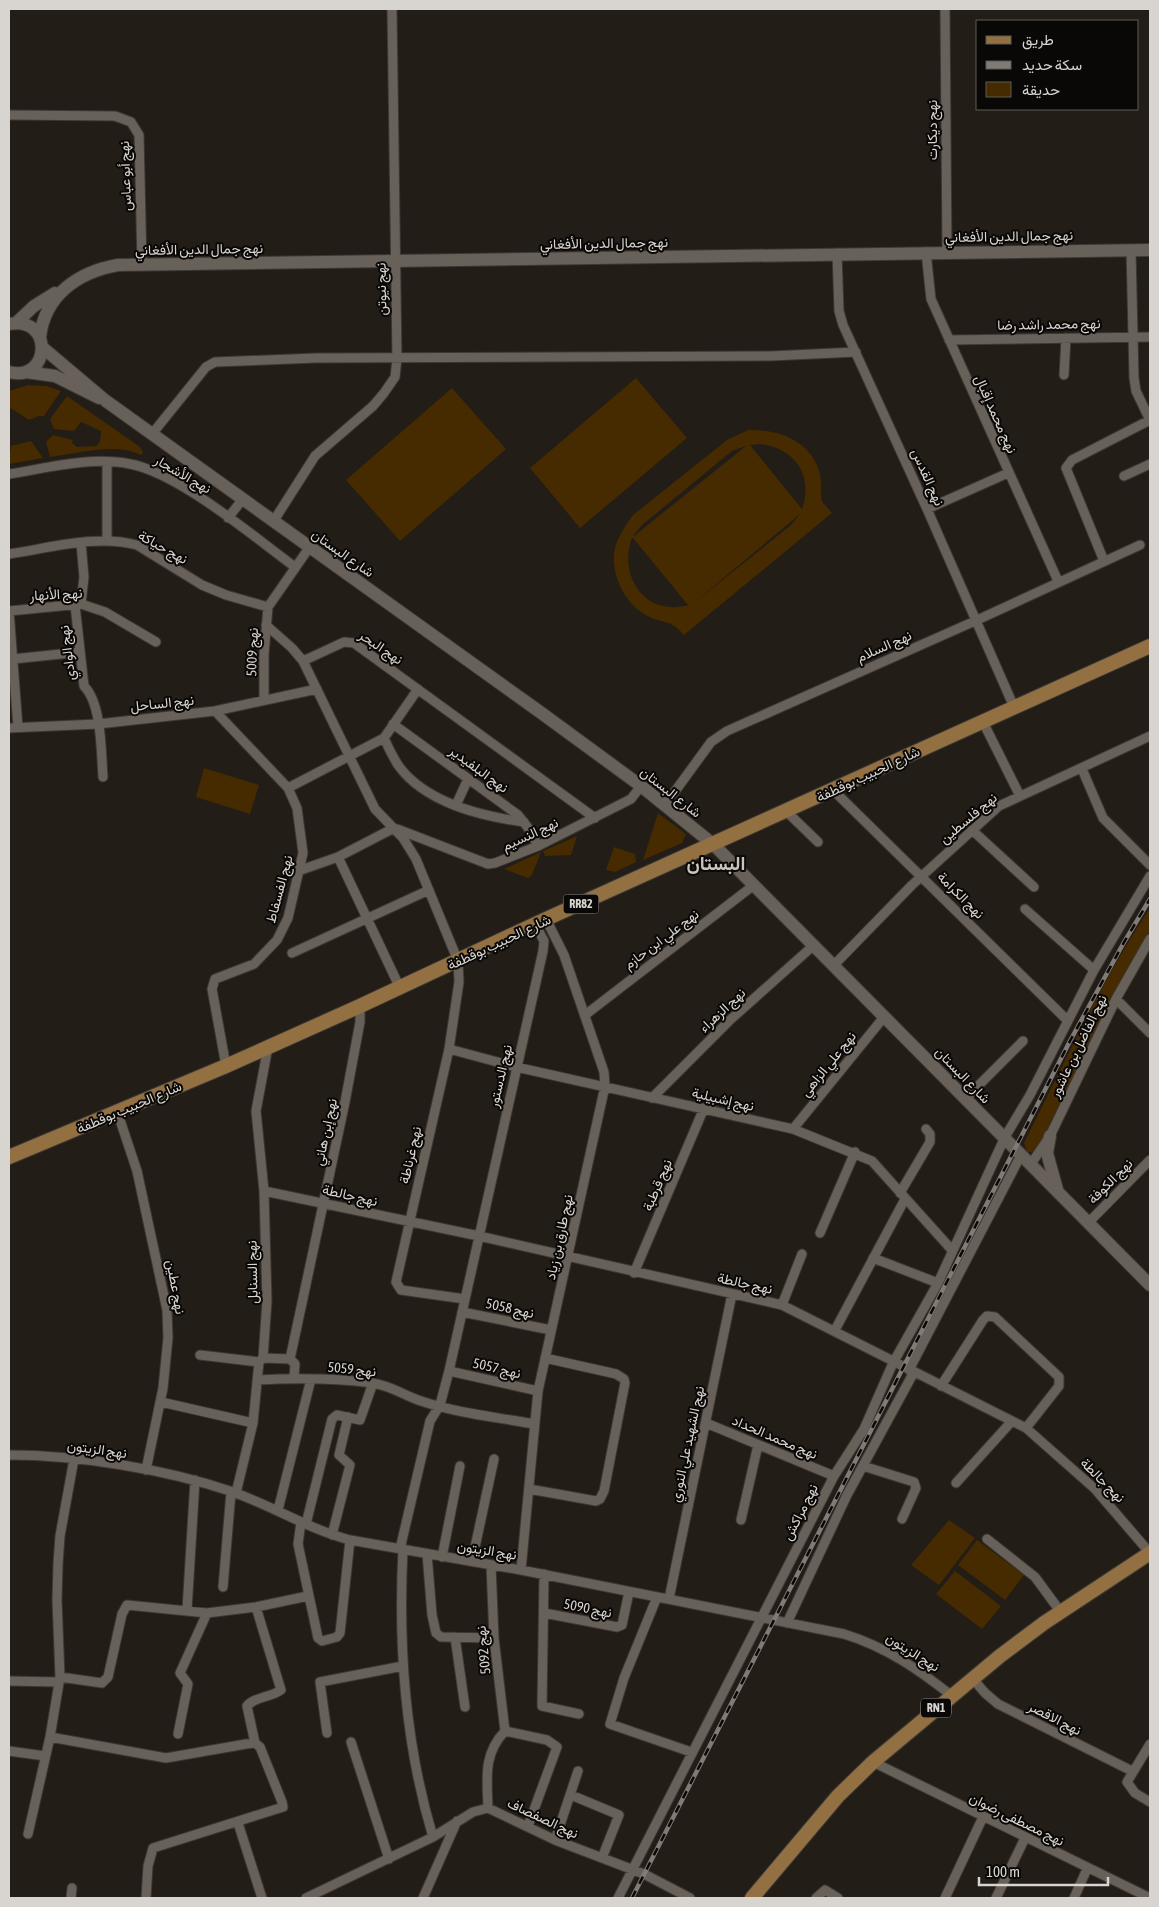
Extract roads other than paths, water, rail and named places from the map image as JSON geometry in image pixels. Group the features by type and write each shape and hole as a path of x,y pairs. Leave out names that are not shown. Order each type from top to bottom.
{"main road":[{"name":"نهج جمال الدين الأفغاني","path":"11,323 82,276 103,268 142,264 395,262 836,253 1150,250"},
{"name":"نهج جمال الدين الأفغاني","path":"15,374 38,362 44,315 49,305 64,289"},
{"name":"شارع البستان","path":"11,323 30,326 41,342 106,401 641,786 714,845 1150,1285"},
{"name":"شارع البستان","path":"15,374 55,376 89,395 106,401"},
{"name":"شارع الحبيب بوقطفة","path":"9,1157 226,1066 360,1006 1150,646"},
{"path":"1050,1136 1047,1153 1058,1191"},
{"name":"RN1","path":"752,1898 838,1796 873,1762 973,1679 1060,1611 1150,1553"}],"street":[{"name":"نهج نيوتن","path":"273,522 316,456 373,406 395,377 392,9"},
{"name":"نهج ديكارت","path":"945,9 947,252"},
{"name":"نهج أبو عباس","path":"9,115 115,116 131,122 139,135 142,264"},
{"path":"1104,562 1066,468 1072,460 1150,420 1134,385 1132,250"},
{"name":"نهج محمد إقبال","path":"926,252 930,295 1008,473 1058,581"},
{"name":"نهج القدس","path":"836,253 839,311 843,325 1014,707"},
{"name":"نهج محمد راشد رضا","path":"949,340 1150,337"},
{"path":"1064,375 1066,338"},
{"path":"152,434 203,370 212,363 316,358 771,356 856,352"},
{"path":"107,462 107,541"},
{"name":"نهج الأشجار","path":"9,474 107,462 130,464 148,469 168,478 228,518 295,567"},
{"path":"1124,476 1150,464"},
{"path":"927,509 1008,473"},
{"path":"228,518 242,500"},
{"name":"نهج حياكة","path":"9,554 107,541 137,545 202,585 226,595 268,607"},
{"name":"نهج الوادي","path":"81,543 84,577 78,604 80,652 84,686 92,694 98,724 103,777"},
{"name":"نهج السلام","path":"665,805 711,742 718,736 976,621 1140,544"},
{"path":"268,607 309,548"},
{"name":"نهج الأنهار","path":"9,611 78,604 104,612 156,642"},
{"name":"نهج 5009","path":"264,699 268,607"},
{"path":"9,611 13,660 13,728"},
{"path":"266,625 292,648 303,661 375,809 403,838 416,859 458,961"},
{"name":"نهج البحر","path":"303,661 349,641 595,818"},
{"path":"13,660 80,652"},
{"name":"نهج الساحل","path":"13,728 98,724 215,711 317,689"},
{"path":"288,788 384,738 418,689"},
{"name":"نهج الفسفاط","path":"215,711 288,788 294,797 303,853 288,918 270,950 254,964 215,979 212,989 226,1066"},
{"path":"983,722 1020,796"},
{"name":"نهج البلفيدير","path":"393,724 524,822 538,846"},
{"name":"نهج فلسطين","path":"834,966 912,885 1000,806 1150,736"},
{"path":"384,738 399,766 421,788 456,805 503,819 524,822"},
{"path":"1082,769 1103,818 1150,865"},
{"path":"456,805 468,779"},
{"name":"نهج النسيم","path":"394,828 488,864 503,862 631,799 641,786"},
{"name":"نهج الكرامة","path":"833,790 1068,1021"},
{"path":"787,812 818,842"},
{"path":"300,870 338,856 394,828"},
{"path":"972,830 1034,887"},
{"path":"416,859 419,847 431,843"},
{"path":"338,856 400,988"},
{"name":"نهج مراكش","path":"618,1898 691,1752 834,1476 864,1429 893,1363 938,1282 1005,1137 1030,1095 1094,970 1150,876"},
{"name":"نهج علي ابن حازم","path":"585,1015 754,885"},
{"path":"292,953 429,890"},
{"path":"1026,909 1094,970"},
{"name":"نهج طارق بن زياد","path":"521,1570 538,1391 569,1257 605,1086 604,1072 564,954 541,922"},
{"name":"نهج الدستور","path":"433,1837 420,1793 404,1697 402,1549 430,1421 440,1405 450,1371 544,941 541,922"},
{"name":"نهج الفاضل بن عاشور","path":"1031,1164 1050,1136 1116,999 1150,939"},
{"name":"نهج الزهراء","path":"652,1098 730,1020 814,945"},
{"name":"نهج غرناطة","path":"458,961 459,982 449,1049 408,1222 396,1282 398,1288 465,1299"},
{"path":"1116,999 1150,1033"},
{"name":"نهج إبن هاني","path":"294,1378 295,1364 290,1359 345,1102 360,1022 360,1006"},
{"name":"نهج علي الزاهي","path":"793,1129 884,1016"},
{"path":"965,1099 1023,1041"},
{"name":"نهج السنابل","path":"223,1587 234,1492 253,1423 268,1302 264,1191 256,1111 268,1047"},
{"name":"نهج إشبيلية","path":"449,1049 516,1067 793,1129 855,1152 872,1161 952,1249"},
{"name":"نهج قرطبة","path":"634,1273 704,1108"},
{"name":"نهج عطين","path":"117,1111 137,1171 166,1300 168,1338 161,1402 146,1470"},
{"path":"835,1330 930,1142 930,1134 926,1129"},
{"path":"820,1233 855,1152"},
{"path":"787,1623 863,1466 1021,1155"},
{"name":"نهج الكوفة","path":"1088,1222 1150,1160"},
{"name":"نهج جالطة","path":"264,1191 324,1202 408,1222 479,1236 782,1306 835,1330 893,1363 1026,1428 1095,1489 1150,1553"},
{"path":"782,1306 802,1254"},
{"path":"873,1258 938,1282"},
{"name":"نهج الشهيد علي النوري","path":"669,1599 732,1294"},
{"name":"نهج 5058","path":"462,1312 551,1330"},
{"path":"940,1386 983,1320 987,1316 995,1317 1059,1377 1059,1386 1026,1428"},
{"path":"200,1355 261,1360 290,1359"},
{"path":"529,1489 596,1501 600,1499 604,1491 625,1383 624,1379 616,1374 545,1358"},
{"name":"نهج 5057","path":"450,1371 538,1391"},
{"path":"278,1510 301,1426 311,1378"},
{"name":"نهج 5059","path":"257,1380 311,1378 373,1383 399,1389 417,1400 534,1424"},
{"path":"350,1540 340,1633 338,1638 324,1641 318,1638 298,1544 332,1419 337,1415 360,1420 373,1383"},
{"path":"161,1402 253,1423"},
{"path":"332,1535 350,1466 339,1455 348,1417"},
{"path":"956,1483 1012,1421"},
{"name":"نهج محمد الحداد","path":"706,1423 834,1476"},
{"path":"740,1520 758,1445"},
{"name":"نهج الزيتون","path":"9,1455 74,1459 195,1480 234,1492 332,1535 350,1540 544,1574 844,1634 880,1647 918,1669 952,1696"},
{"path":"28,1834 50,1737 59,1680 56,1600 58,1564 60,1536 74,1459"},
{"path":"472,1561 494,1459"},
{"path":"442,1557 460,1466"},
{"path":"863,1466 914,1482 916,1488 902,1519"},
{"path":"187,1610 195,1480"},
{"path":"987,1539 1035,1577 1060,1611"},
{"path":"427,1554 434,1629 441,1637 494,1638"},
{"name":"نهج 5092","path":"491,1566 494,1638 505,1731"},
{"path":"544,1574 542,1706 579,1714"},
{"name":"نهج 5090","path":"544,1613 617,1627 622,1624 629,1592"},
{"path":"9,1681 59,1680 102,1683 108,1677 122,1614 126,1605 207,1613 256,1607 308,1596"},
{"path":"657,1597 624,1678 610,1724 691,1752"},
{"path":"146,1898 148,1866 153,1848 280,1810 283,1805 260,1747 255,1743 247,1706 250,1702 275,1694 281,1690 256,1607"},
{"path":"178,1734 188,1684 180,1673 207,1613"},
{"path":"455,1637 465,1707"},
{"path":"327,1732 320,1682 403,1666"},
{"name":"نهج الاقصر","path":"973,1679 985,1693 1005,1707 1132,1771"},
{"path":"488,1808 487,1762 497,1739 505,1731 547,1740 557,1748 528,1826"},
{"path":"50,1737 166,1758 255,1743"},
{"path":"351,1742 389,1859"},
{"path":"1150,1744 1127,1782 1130,1788 1150,1802"},
{"path":"9,1751 45,1756"},
{"name":"نهج مصطفى رضوان","path":"873,1762 1087,1869 1150,1898"},
{"path":"555,1840 578,1771"},
{"path":"571,1795 619,1815 602,1858"},
{"name":"نهج الصفصاف","path":"306,1898 433,1837 457,1820 478,1810 488,1808 555,1840 633,1869 690,1898"},
{"path":"945,1898 983,1817"},
{"path":"423,1898 457,1820"},
{"path":"238,1823 262,1898"},
{"path":"996,1898 1025,1838"},
{"path":"1074,1898 1087,1869"},
{"path":"71,1898 72,1888"},
{"path":"816,1898 825,1890 838,1898"}],"railway":[{"path":"632,1898 1070,1041 1150,899"}],"district":[{"name":"البستان","path":"716,863"}]}
